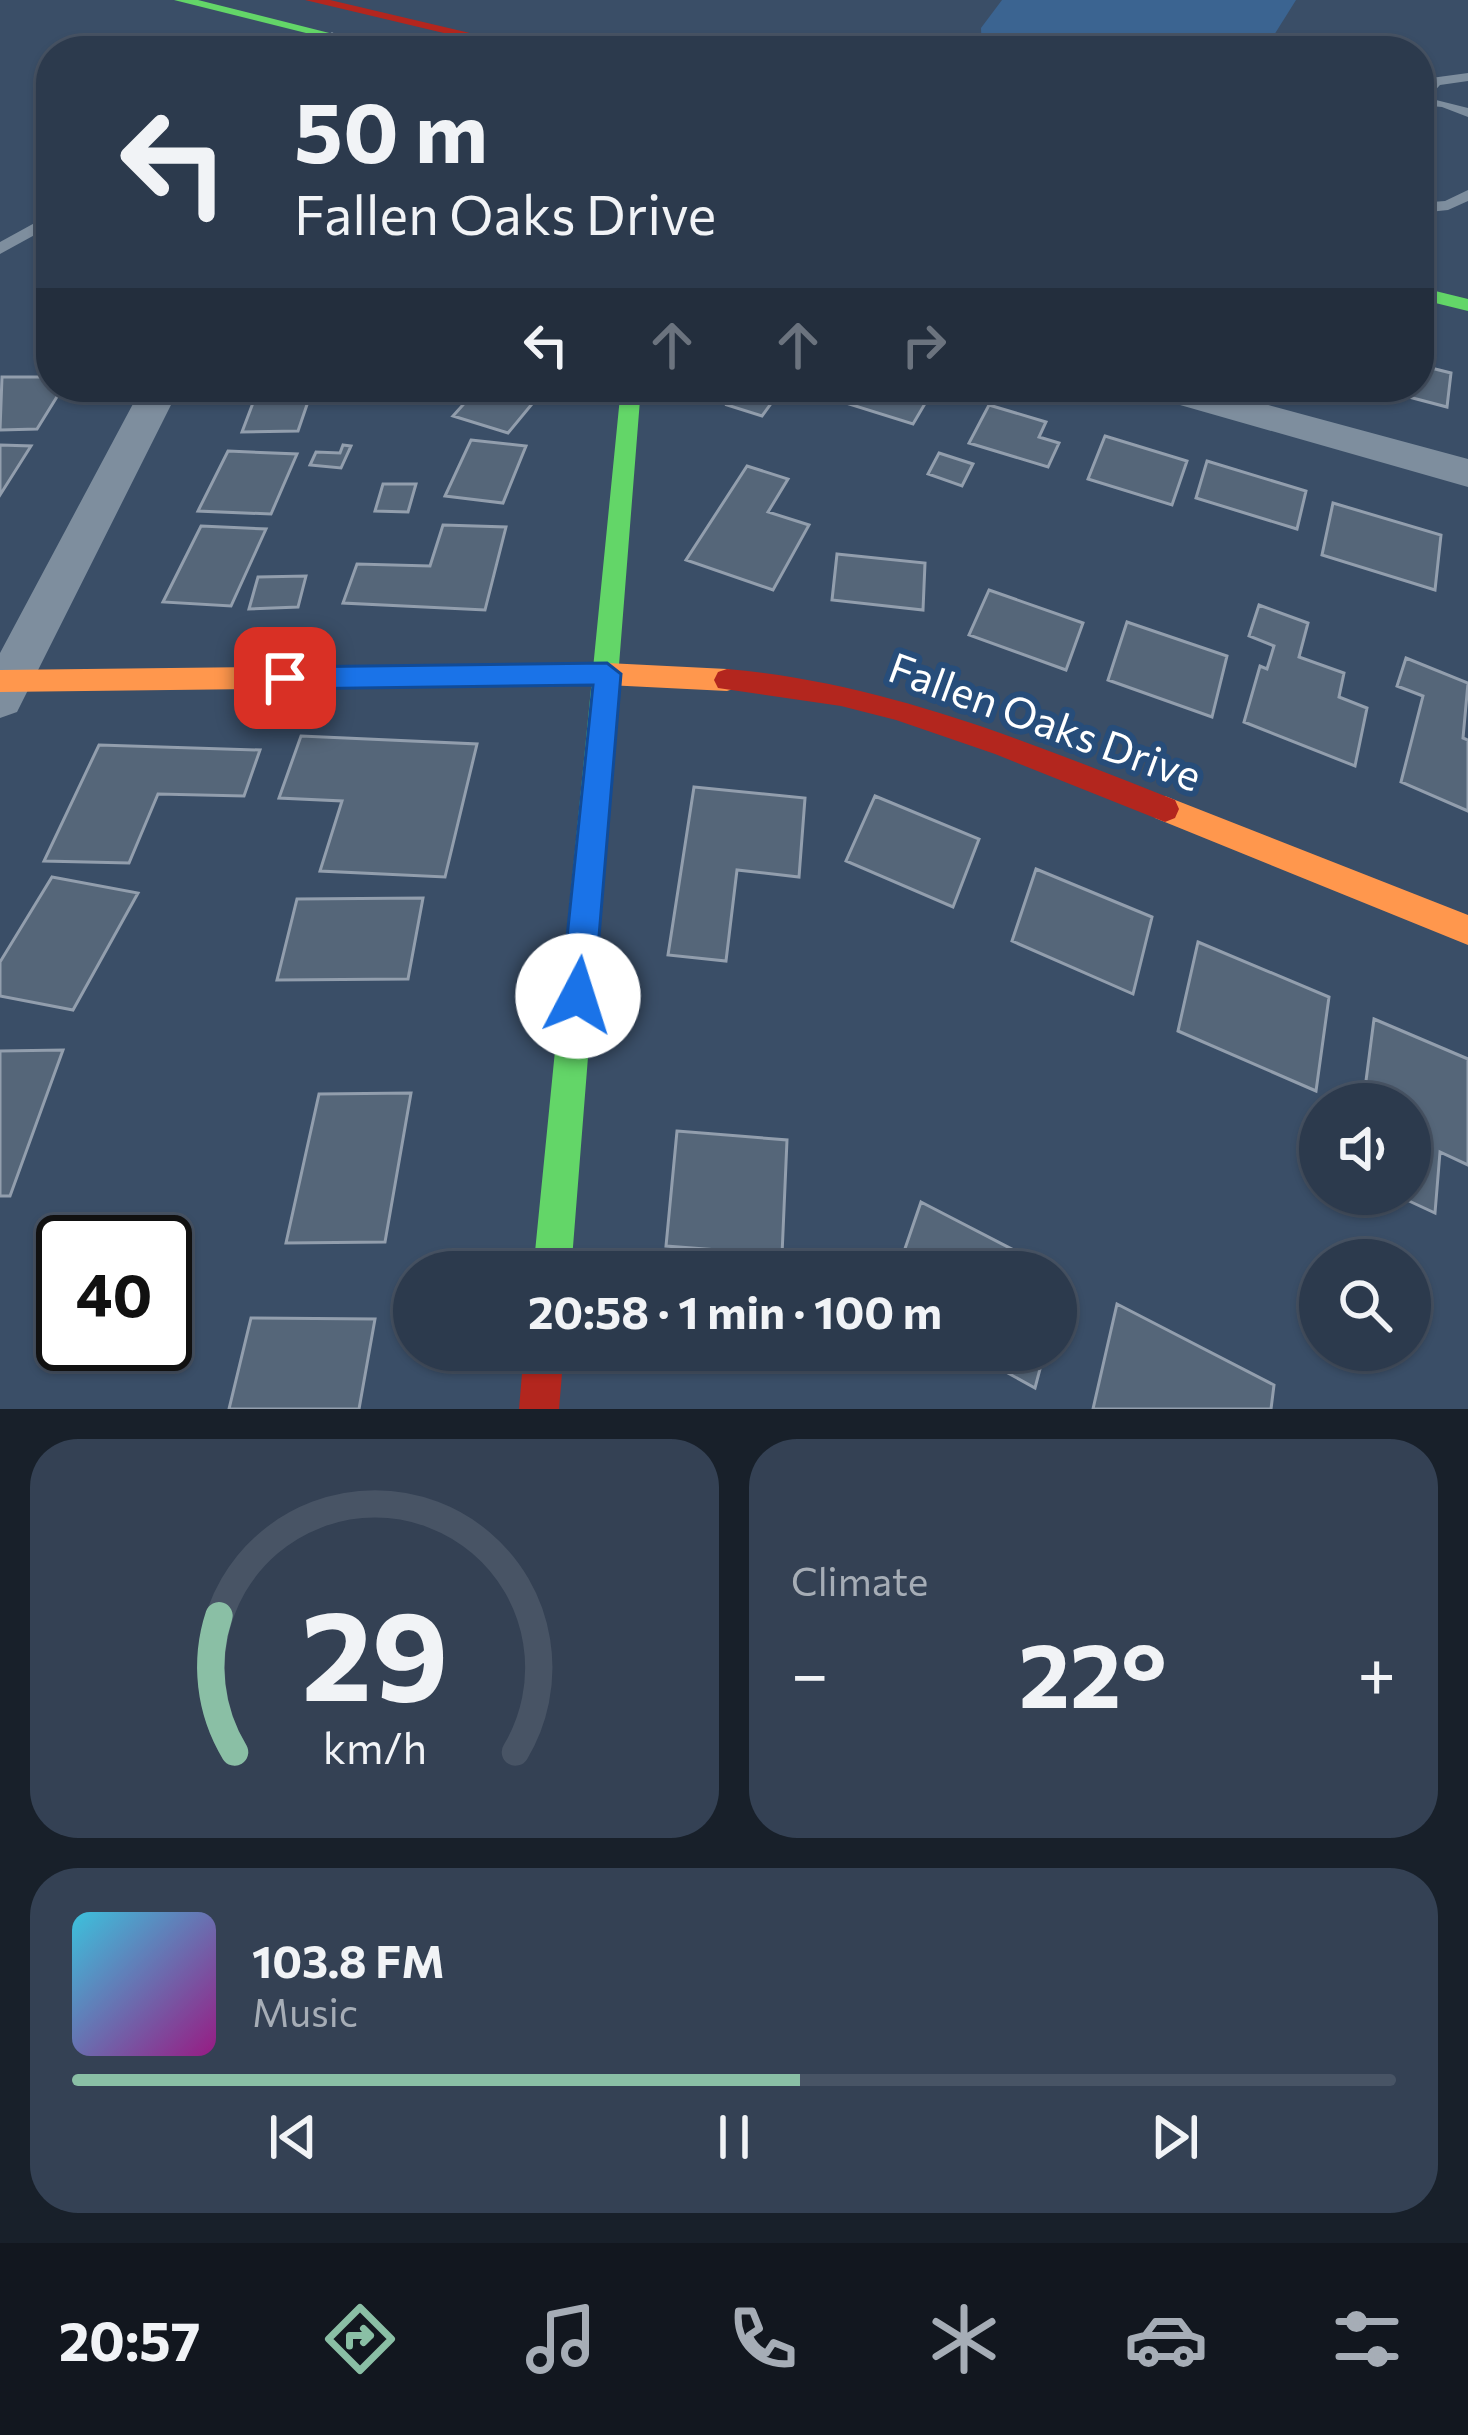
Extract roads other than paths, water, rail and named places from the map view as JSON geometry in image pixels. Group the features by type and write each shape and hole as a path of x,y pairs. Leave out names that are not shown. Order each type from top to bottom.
{"street":[{"path":"181,0 296,36"},
{"path":"312,0 473,36"},
{"path":"420,36 434,27"},
{"path":"1434,296 1468,304"},
{"path":"3,686 153,402"},
{"path":"554,1251 607,674 617,502 630,437 631,402"},
{"path":"630,437 653,402"},
{"path":"1212,402 1468,473"},
{"name":"Fallen Oaks Drive","path":"3,686 607,674 774,682 872,701 965,730 1468,930"},
{"path":"539,1409 542,1371"}],"lane":[{"path":"1434,83 1468,77"},
{"path":"1434,101 1468,113"},
{"path":"1434,206 1468,195"},
{"path":"0,249 36,227"}]}
